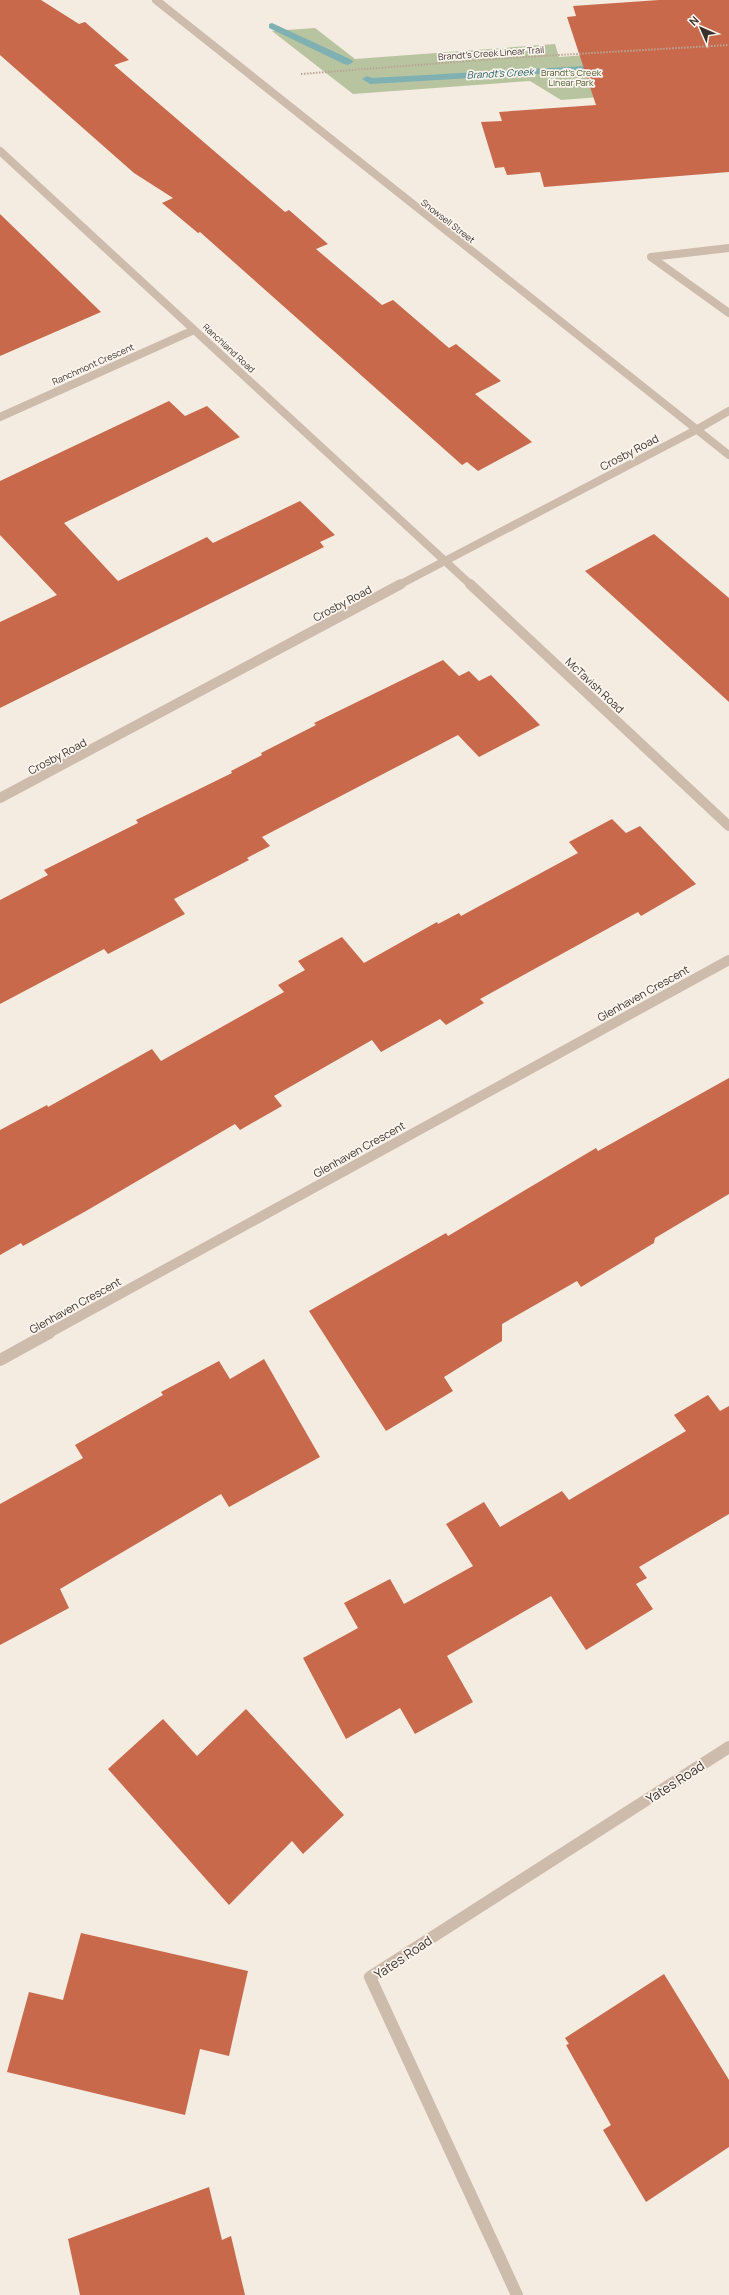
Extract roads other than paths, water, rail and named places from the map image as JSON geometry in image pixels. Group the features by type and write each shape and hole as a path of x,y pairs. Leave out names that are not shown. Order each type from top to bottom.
{"street":[{"name":"Snowsell Street","path":"156,0 729,455"},
{"name":"Ranchland Road","path":"0,151 445,560"},
{"path":"729,248 651,257 729,313"},
{"name":"Ranchmont Crescent","path":"0,417 194,330"},
{"name":"Crosby Road","path":"0,798 445,560 696,430 729,411"},
{"name":"McTavish Road","path":"445,560 729,826"},
{"name":"Glenhaven Crescent","path":"0,1360 729,960"},
{"name":"Yates Road","path":"517,2295 370,1977 729,1747"}],"waterway":[{"name":"Brandt's Creek","path":"272,26 348,62"},
{"name":"Brandt's Creek","path":"367,79 370,81 603,68"}],"park label":[{"name":"Brandt's Creek Linear Park","path":"571,78"}]}
